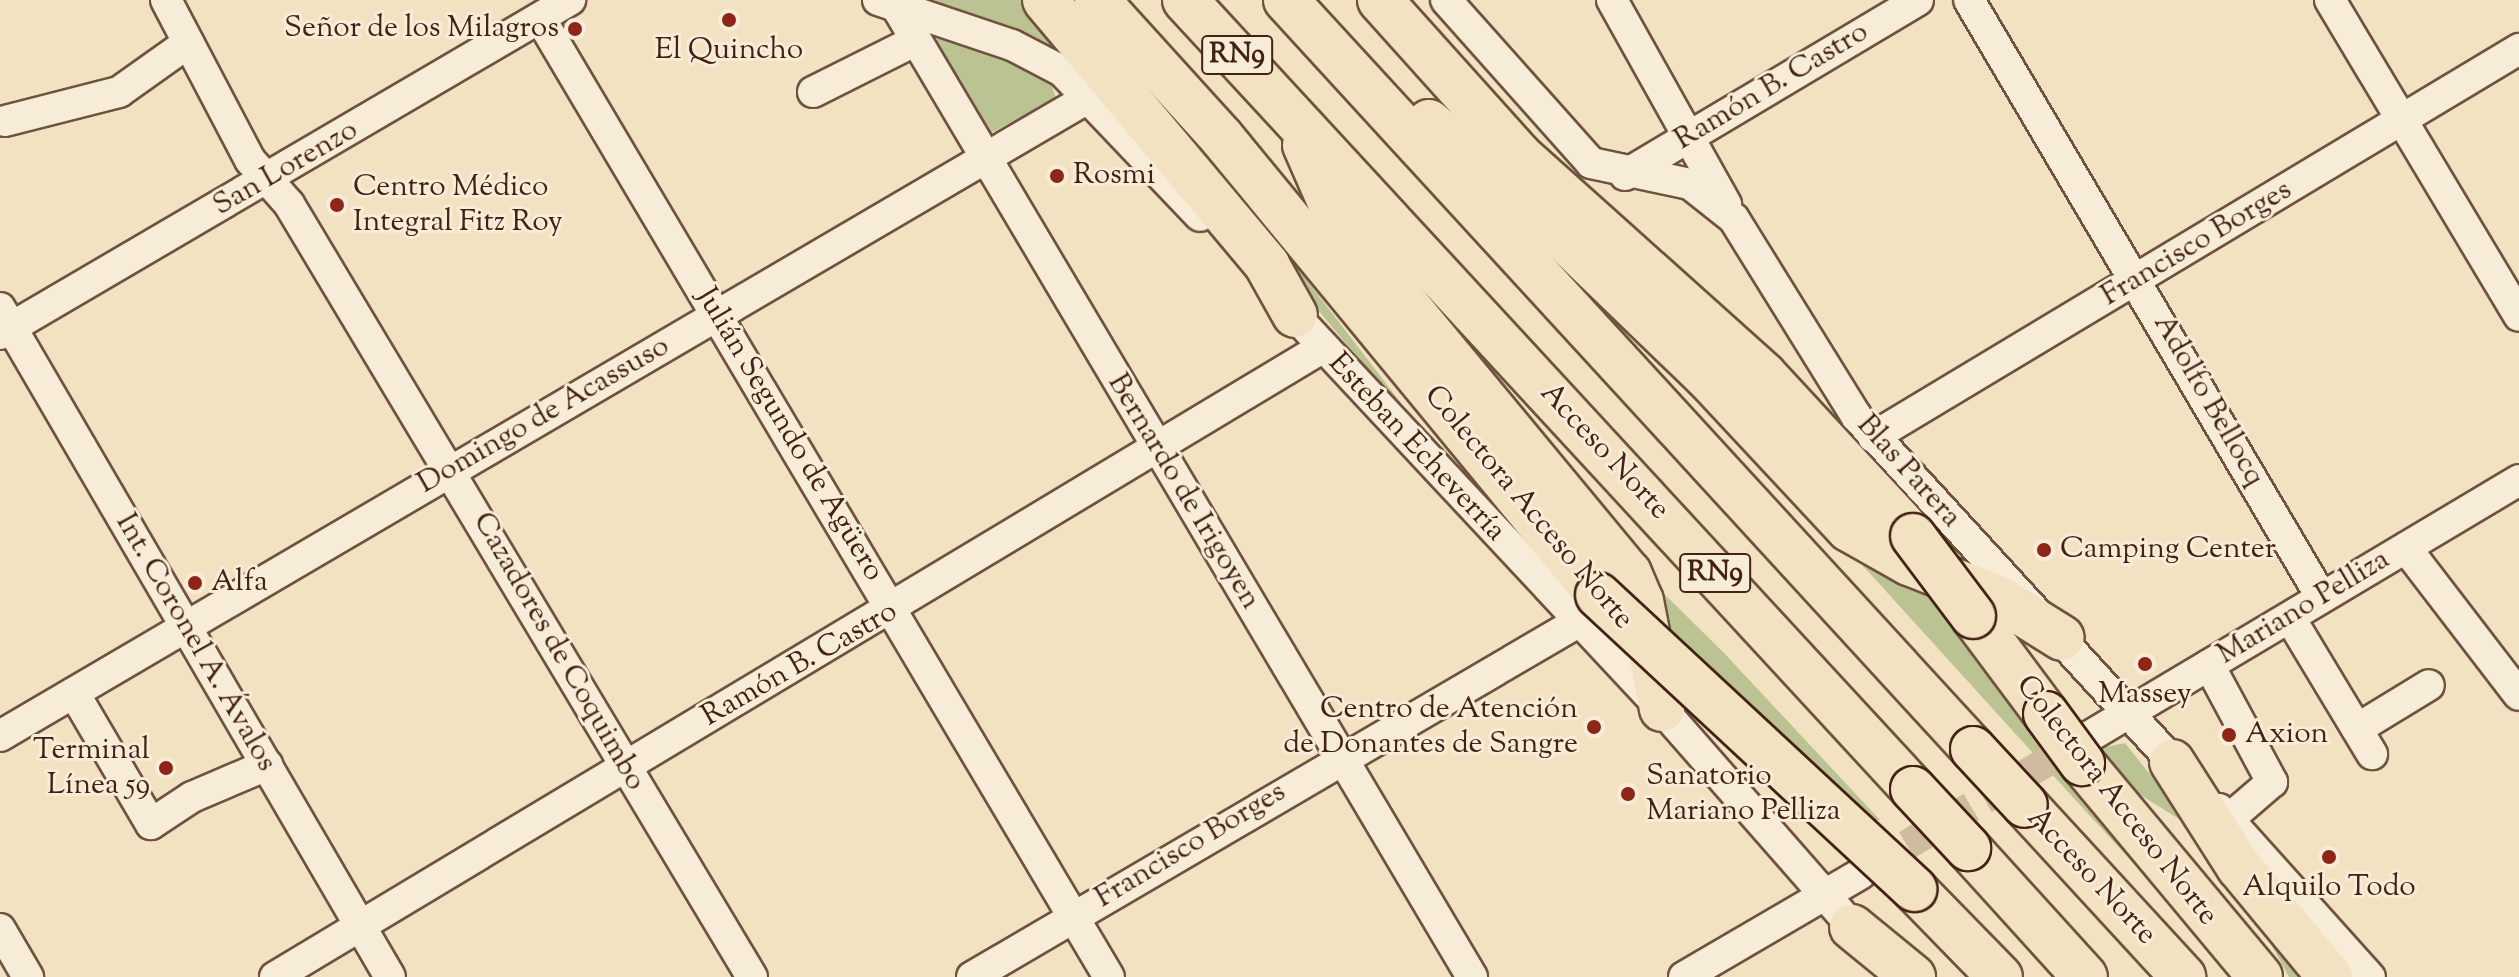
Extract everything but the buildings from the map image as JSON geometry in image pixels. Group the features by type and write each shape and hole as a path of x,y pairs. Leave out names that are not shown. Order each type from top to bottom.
{"highway":[{"path":"1045,0 1267,265 1295,315"},
{"name":"Colectora Acceso Norte","path":"1097,0 1222,138 1588,608 1917,891 2000,977"},
{"name":"Acceso Norte","path":"1185,0 2085,977"},
{"name":"Colectora Acceso Norte","path":"1380,0 1519,155 1764,375 1913,536 2046,714 2089,759 2262,977"},
{"path":"1288,3 1537,213 1849,529 1909,563 1998,598 2062,638"},
{"name":"Acceso Norte","path":"1288,3 2183,977"},
{"path":"1289,110 1339,223 1629,573 1641,601 1662,709"},
{"path":"2172,762 2239,867 2330,977"},
{"path":"1852,927 1913,977"}],"street":[{"name":"Cazadores de Coquimbo","path":"166,0 250,160 270,179 450,470 752,977"},
{"name":"San Lorenzo","path":"4,323 270,179 570,0"},
{"name":"Blas Parera","path":"1446,0 1574,149 1625,175 1690,184 1734,219 1839,394 1873,437 2062,638 2172,762 2229,819 2370,977"},
{"path":"1612,0 1691,136 1734,219"},
{"name":"Ramón B. Castro","path":"1625,175 1918,0"},
{"name":"Adolfo Bellocq","path":"1969,0 2138,280 2322,598"},
{"path":"2330,0 2398,123 2519,316"},
{"name":"Esteban Echeverría","path":"887,3 1041,58 1088,98 1295,315 1322,348 1588,608 1662,709 1897,977"},
{"name":"Bernardo de Irigoyen","path":"887,3 915,41 1472,977"},
{"name":"Julián Segundo de Agüero","path":"540,18 895,610 1109,977"},
{"path":"813,92 915,41"},
{"path":"5,121 119,92 188,43"},
{"name":"Francisco Borges","path":"1873,437 2519,49"},
{"name":"Domingo de Acassuso","path":"0,736 1088,98"},
{"name":"Int. Coronel A. Ávalos","path":"4,323 390,977"},
{"name":"Ramón B. Castro","path":"275,977 624,766 895,610 1159,452 1322,348"},
{"name":"Mariano Pelliza","path":"2089,759 2130,712 2519,480"},
{"path":"2406,548 2519,695"},
{"name":"Francisco Borges","path":"972,977 1588,608"},
{"path":"2290,618 2365,742 2429,685"},
{"path":"2209,665 2272,782 2229,819"},
{"path":"74,693 151,824 192,797 267,765"},
{"path":"1684,977 1860,874"},
{"path":"1917,891 1977,977"},
{"path":"0,929 28,977"}],"green space":[{"path":"916,0 1035,0 1068,59 1039,41"},
{"path":"1071,0 1217,163 1460,480 1190,157"},
{"path":"944,36 1049,78 1056,98 989,134 938,50 936,40"},
{"path":"1747,438 1924,584 2238,977 2080,805"},
{"path":"1649,579 1725,654 1880,820 1868,822 1672,649"},
{"path":"2125,743 2315,977 2289,977 2257,918 2179,819 2139,794 2100,748"}],"tunnel":[{"path":"1868,868 2085,739"}],"place":[{"name":"El Quincho","path":"729,20"},
{"name":"Señor de los Milagros","path":"575,29"},
{"name":"Rosmi","path":"1057,176"},
{"name":"Centro Médico Integral Fitz Roy","path":"337,205"},
{"name":"Camping Center","path":"2044,550"},
{"name":"Alfa","path":"195,583"},
{"name":"Massey","path":"2145,664"},
{"name":"Centro de Atención de Donantes de Sangre","path":"1594,727"},
{"name":"Axion","path":"2229,735"},
{"name":"Terminal Línea 59","path":"166,768"},
{"name":"Sanatorio Mariano Pelliza","path":"1628,794"},
{"name":"Alquilo Todo","path":"2329,857"}]}
